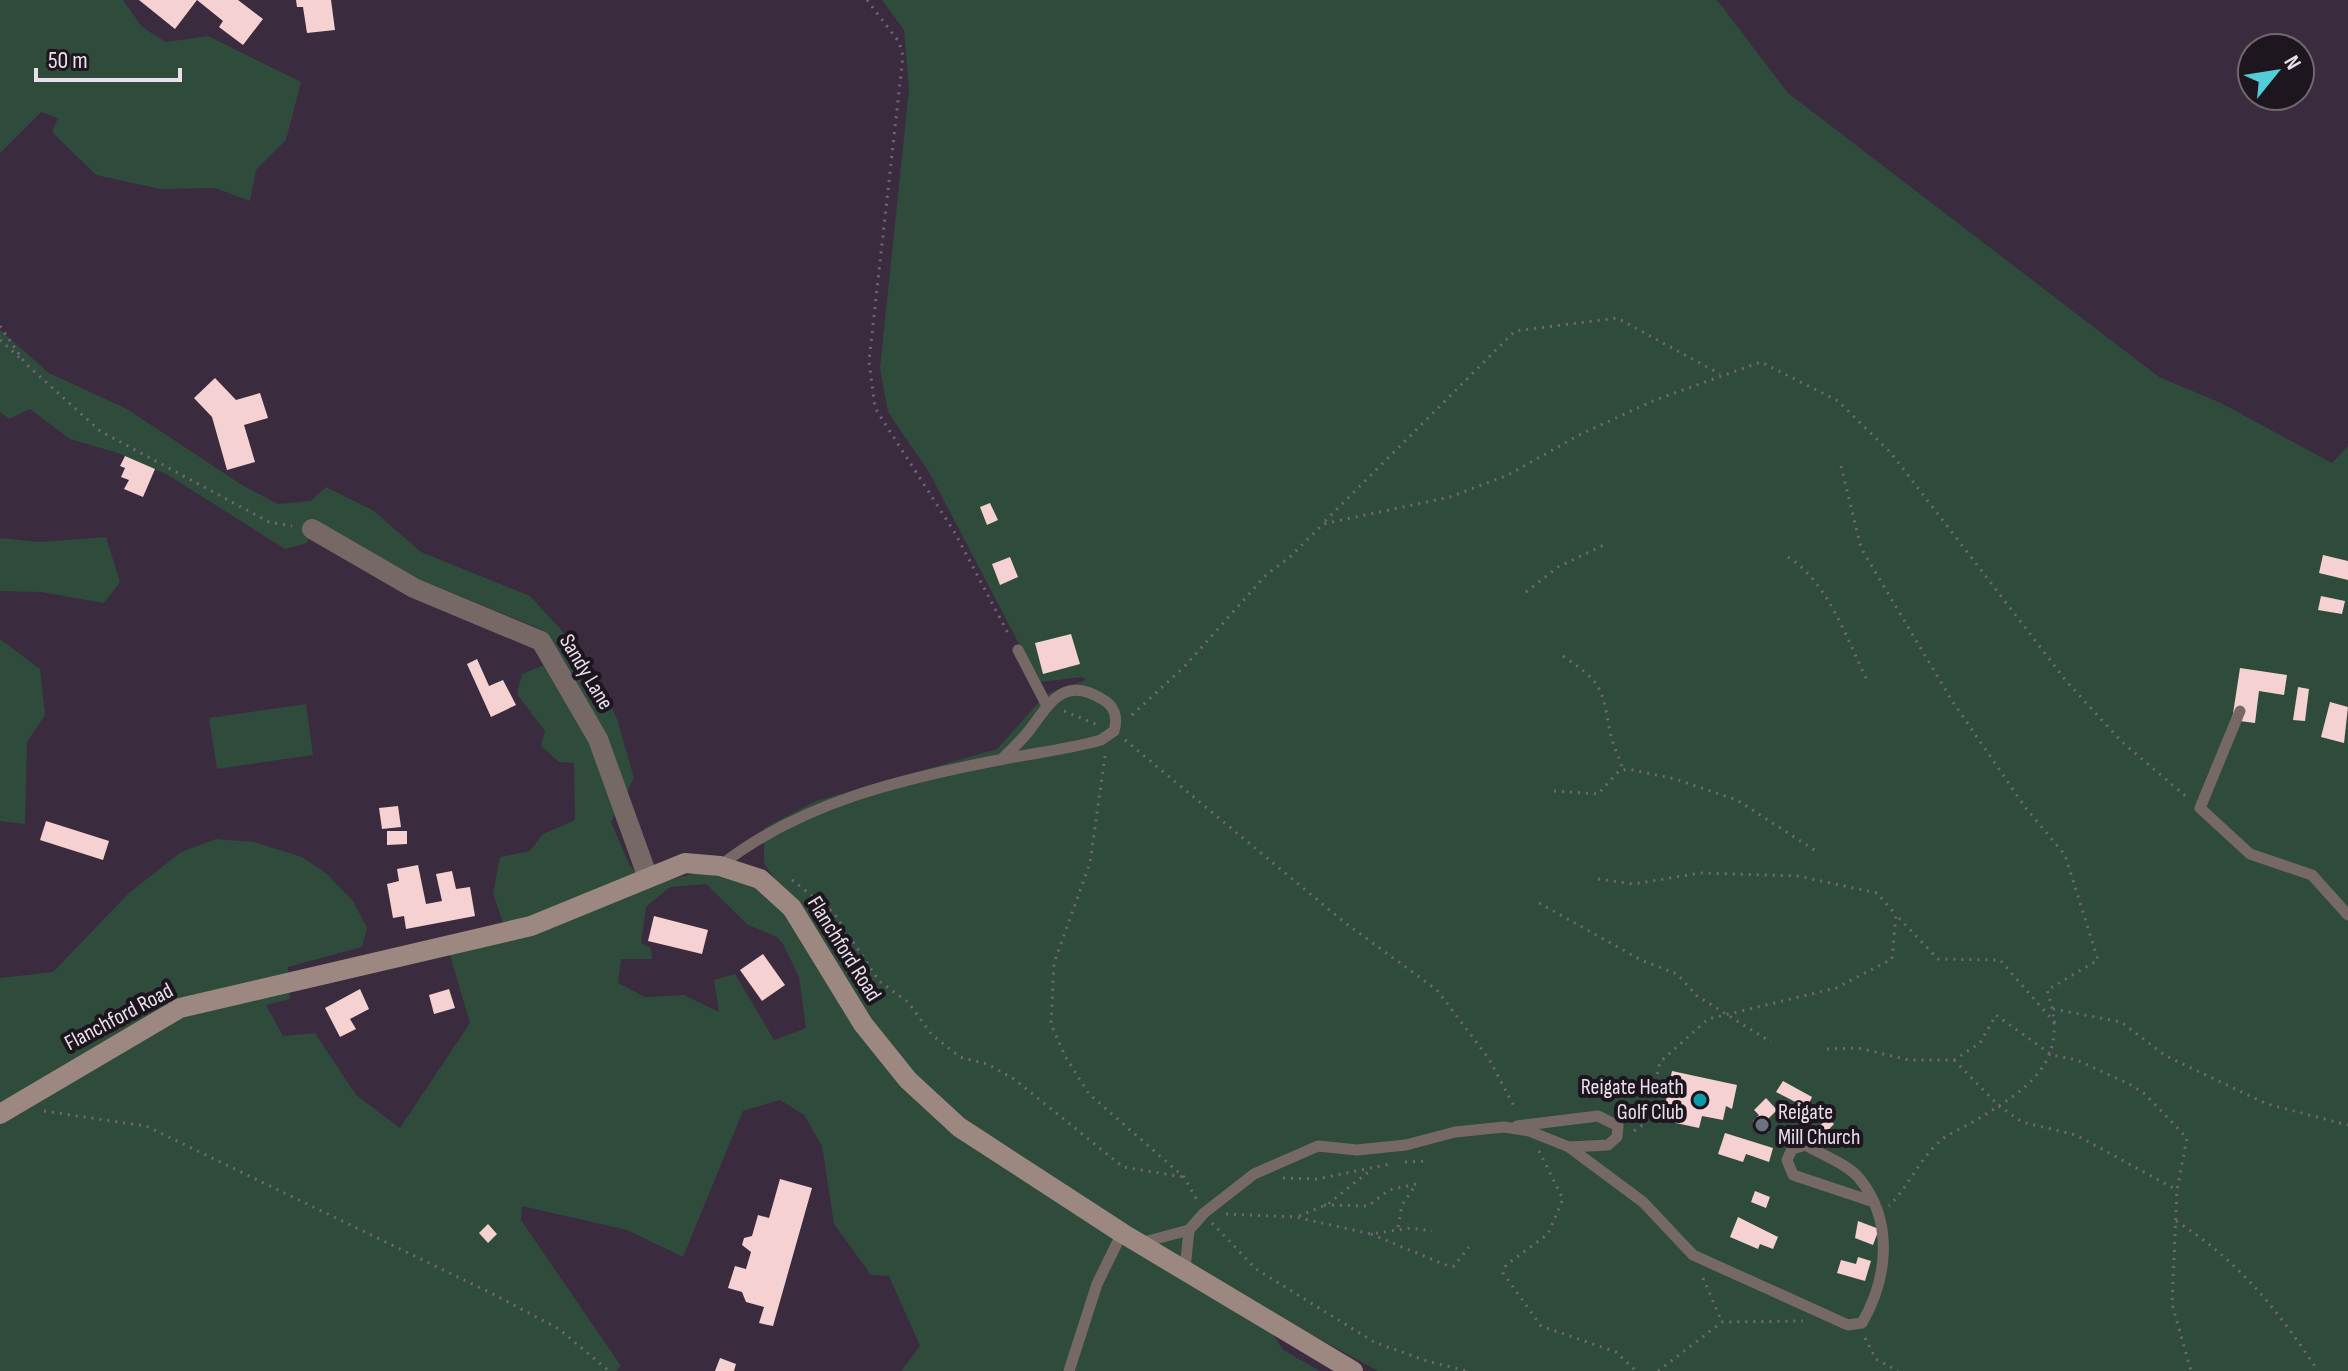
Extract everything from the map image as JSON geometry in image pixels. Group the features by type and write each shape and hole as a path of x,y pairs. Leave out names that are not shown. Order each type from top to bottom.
{"street":[{"name":"Sandy Lane","path":"312,529 414,588 541,641 598,739 647,875"},
{"name":"Flanchford Road","path":"0,1114 180,1008 531,926 647,875 685,863 720,866 760,879 792,908 863,1024 908,1080 959,1127 1131,1238 1353,1371"}],"lane":[{"path":"1018,650 1046,704"},
{"path":"720,866 754,839 813,809 913,779 1001,760 1111,734 1117,723 1111,705 1086,691 1069,691 1046,704 1027,733 1001,760"},
{"path":"2240,711 2200,808 2250,854 2312,875 2348,915"},
{"path":"1185,1269 1189,1230 1206,1212 1255,1174 1318,1146 1357,1150 1406,1145 1455,1132 1527,1128 1604,1117 1615,1122 1619,1132 1608,1145 1569,1147"},
{"path":"1527,1128 1569,1147 1643,1202 1693,1255 1822,1316 1848,1325 1862,1323 1877,1297 1884,1230 1871,1201 1853,1173 1806,1145 1792,1149 1787,1160 1793,1175 1871,1201"},
{"path":"1069,1371 1097,1284 1131,1238 1189,1230"}],"path":[{"path":"867,0 899,42 903,56 869,361 875,408 955,533 1018,650"},
{"path":"1467,1371 1374,1342 1256,1269 1225,1240 1184,1177 1089,1094 1065,1056 1051,1024 1054,963 1090,863 1111,734 1184,667 1266,575 1291,556 1515,331 1617,318 1720,374"},
{"path":"0,326 25,363"},
{"path":"0,340 100,431 269,522 312,529"},
{"path":"1323,524 1450,497 1508,475 1581,434 1720,374 1761,362 1838,401 1891,453 2067,682 2122,742 2200,808"},
{"path":"1841,466 1861,548 1951,699 2025,807 2065,855 2098,960 2047,990 2056,1024 2052,1055 2036,1077 1999,1106 1939,1142 1878,1216"},
{"path":"1526,592 1558,567 1608,543"},
{"path":"1788,557 1804,567 1818,583 1868,682"},
{"path":"1563,656 1587,673 1606,700 1612,741 1623,770"},
{"path":"1046,704 1111,734 1344,922 1437,990 1489,1059 1563,1199 1548,1234 1506,1265 1503,1273 1541,1326 1616,1352 1636,1371"},
{"path":"1554,791 1598,794 1623,770"},
{"path":"1623,770 1675,779 1737,800 1819,853"},
{"path":"1598,879 1634,884 1700,873 1798,876 1877,893 1938,959 2000,960 2056,1024"},
{"path":"760,879 788,877 809,890 834,913 879,981 908,1002 932,1035 960,1057 987,1064 1014,1079 1123,1167 1184,1177"},
{"path":"1539,903 1641,960 1677,974 1697,996 1771,1042"},
{"path":"1608,1145 1625,1138 1644,1124 1660,1062 1673,1047 1708,1019 1836,988 1892,959 1896,915"},
{"path":"2053,1009 2121,1022 2166,1056 2267,1104 2348,1125"},
{"path":"1827,1049 1858,1048 1909,1060 1954,1060 1980,1043 1996,1015 2052,1055 2077,1060 2131,1085 2177,1125 2187,1138 2177,1190 2172,1304 2191,1371"},
{"path":"1954,1060 1999,1106 2022,1122 2076,1135 2177,1190"},
{"path":"36,1110 146,1126 505,1300 559,1329 609,1371"},
{"path":"1255,1174 1317,1179 1376,1166 1429,1161"},
{"path":"1295,1217 1324,1205 1376,1166"},
{"path":"1324,1205 1368,1206 1389,1190 1416,1184 1402,1205 1397,1229"},
{"path":"1206,1212 1295,1217 1371,1234 1448,1266 1454,1266 1469,1247"},
{"path":"2176,1221 2216,1247 2253,1283 2286,1322 2318,1371"},
{"path":"1371,1234 1397,1229 1432,1231"},
{"path":"1693,1255 1722,1322"},
{"path":"1658,1371 1722,1322 1801,1322 1822,1316"},
{"path":"1862,1323 1868,1350 1876,1359 1898,1371"}],"green space":[{"path":"0,0 123,0 142,27 166,42 208,36 301,82 286,140 256,170 250,201 215,188 160,189 96,175 52,132 58,118 41,112 0,153"},
{"path":"882,0 1717,0 1788,93 2159,377 2221,403 2332,463 2348,446 2348,1371 1378,1371 1254,1303 1283,1350 1320,1371 901,1371 920,1346 889,1276 871,1275 834,1224 822,1146 804,1115 780,1100 743,1111 683,1257 627,1230 522,1206 521,1220 621,1366 616,1371 0,1371 0,978 53,972 129,893 181,852 216,839 254,842 302,857 327,874 353,901 367,928 362,947 288,967 290,999 266,1005 283,1036 315,1033 356,1095 400,1128 470,1023 449,952 506,932 493,893 500,857 530,851 543,834 575,820 574,763 559,762 541,746 545,731 517,694 522,674 559,659 543,630 404,573 313,521 307,543 285,549 168,475 118,453 70,439 30,409 9,419 0,412 0,330 49,373 127,409 242,485 278,504 311,501 326,487 374,511 421,552 530,596 580,650 599,680 617,719 634,778 611,822 629,864 646,886 707,870 755,884 810,932 764,863 764,828 816,801 997,749 1046,694 1086,680 1082,677 1039,682 929,472 888,412 880,368 909,89 904,30","holes":["706,884 748,925 777,937 783,944 799,977 806,1028 774,1040 735,974 714,980 719,1012 684,995 645,997 618,983 621,959 652,959 651,948 641,943 646,907 670,887"]},
{"path":"106,537 120,582 104,603 41,592 0,591 0,538 40,542"},
{"path":"0,639 40,669 45,715 27,742 25,824 0,821"},
{"path":"306,704 313,755 217,769 209,718"}],"building":[{"path":"139,0 197,0 175,29"},
{"path":"197,0 238,0 263,19 243,45 219,27 223,21"},
{"path":"296,0 331,0 335,30 307,33 303,7 297,7"},
{"path":"215,378 236,400 260,393 268,418 244,425 255,462 227,470 212,417 194,398"},
{"path":"125,456 155,469 143,497 124,489 129,480 121,477 125,468 120,466"},
{"path":"990,503 998,520 987,525 980,507"},
{"path":"2323,555 2348,561 2348,580 2319,573"},
{"path":"1010,557 1018,577 1000,585 992,564"},
{"path":"2321,596 2345,601 2342,614 2318,610"},
{"path":"1071,634 1080,664 1043,674 1035,643"},
{"path":"477,659 489,686 503,680 516,705 491,717 467,664"},
{"path":"2240,668 2287,675 2284,695 2259,691 2255,723 2232,720"},
{"path":"2298,687 2309,689 2305,721 2293,720"},
{"path":"2330,702 2348,707 2344,743 2321,737"},
{"path":"398,806 401,827 382,829 379,808"},
{"path":"46,821 109,841 103,860 40,840"},
{"path":"387,831 407,831 407,844 387,845"},
{"path":"418,865 426,904 442,901 436,874 452,871 456,889 470,887 475,916 406,929 404,916 393,918 387,884 399,881 397,869"},
{"path":"654,916 708,930 702,954 648,941"},
{"path":"763,954 785,985 762,1001 740,970"},
{"path":"360,989 369,1009 350,1019 356,1029 340,1037 325,1008"},
{"path":"449,989 455,1008 434,1014 429,995"},
{"name":"Reigate Heath Golf Club","path":"1672,1071 1737,1085 1732,1109 1726,1106 1723,1120 1702,1116 1699,1128 1662,1120"},
{"path":"1783,1081 1812,1097 1807,1108 1776,1092"},
{"path":"1766,1098 1777,1110 1769,1118 1769,1132 1760,1134 1753,1128 1753,1121 1759,1115 1754,1110"},
{"path":"1827,1118 1834,1124 1820,1139 1813,1134"},
{"path":"1725,1133 1773,1148 1769,1162 1746,1154 1743,1162 1718,1154"},
{"path":"780,1179 812,1188 773,1326 759,1323 764,1307 746,1302 742,1292 728,1288 735,1266 746,1269 751,1252 742,1245 744,1238 752,1236 758,1215 769,1218"},
{"path":"1755,1191 1770,1197 1766,1208 1751,1202"},
{"path":"1738,1217 1778,1237 1773,1249 1760,1244 1758,1249 1730,1237"},
{"path":"1858,1221 1879,1229 1873,1245 1855,1238"},
{"path":"488,1224 497,1234 488,1243 479,1233"},
{"path":"1858,1257 1871,1261 1865,1281 1837,1273 1841,1260 1856,1264"},
{"path":"720,1358 736,1364 734,1371 715,1371"}],"place":[{"name":"Reigate Heath Golf Club","path":"1700,1100"},
{"name":"Reigate Mill Church","path":"1762,1125"}]}
